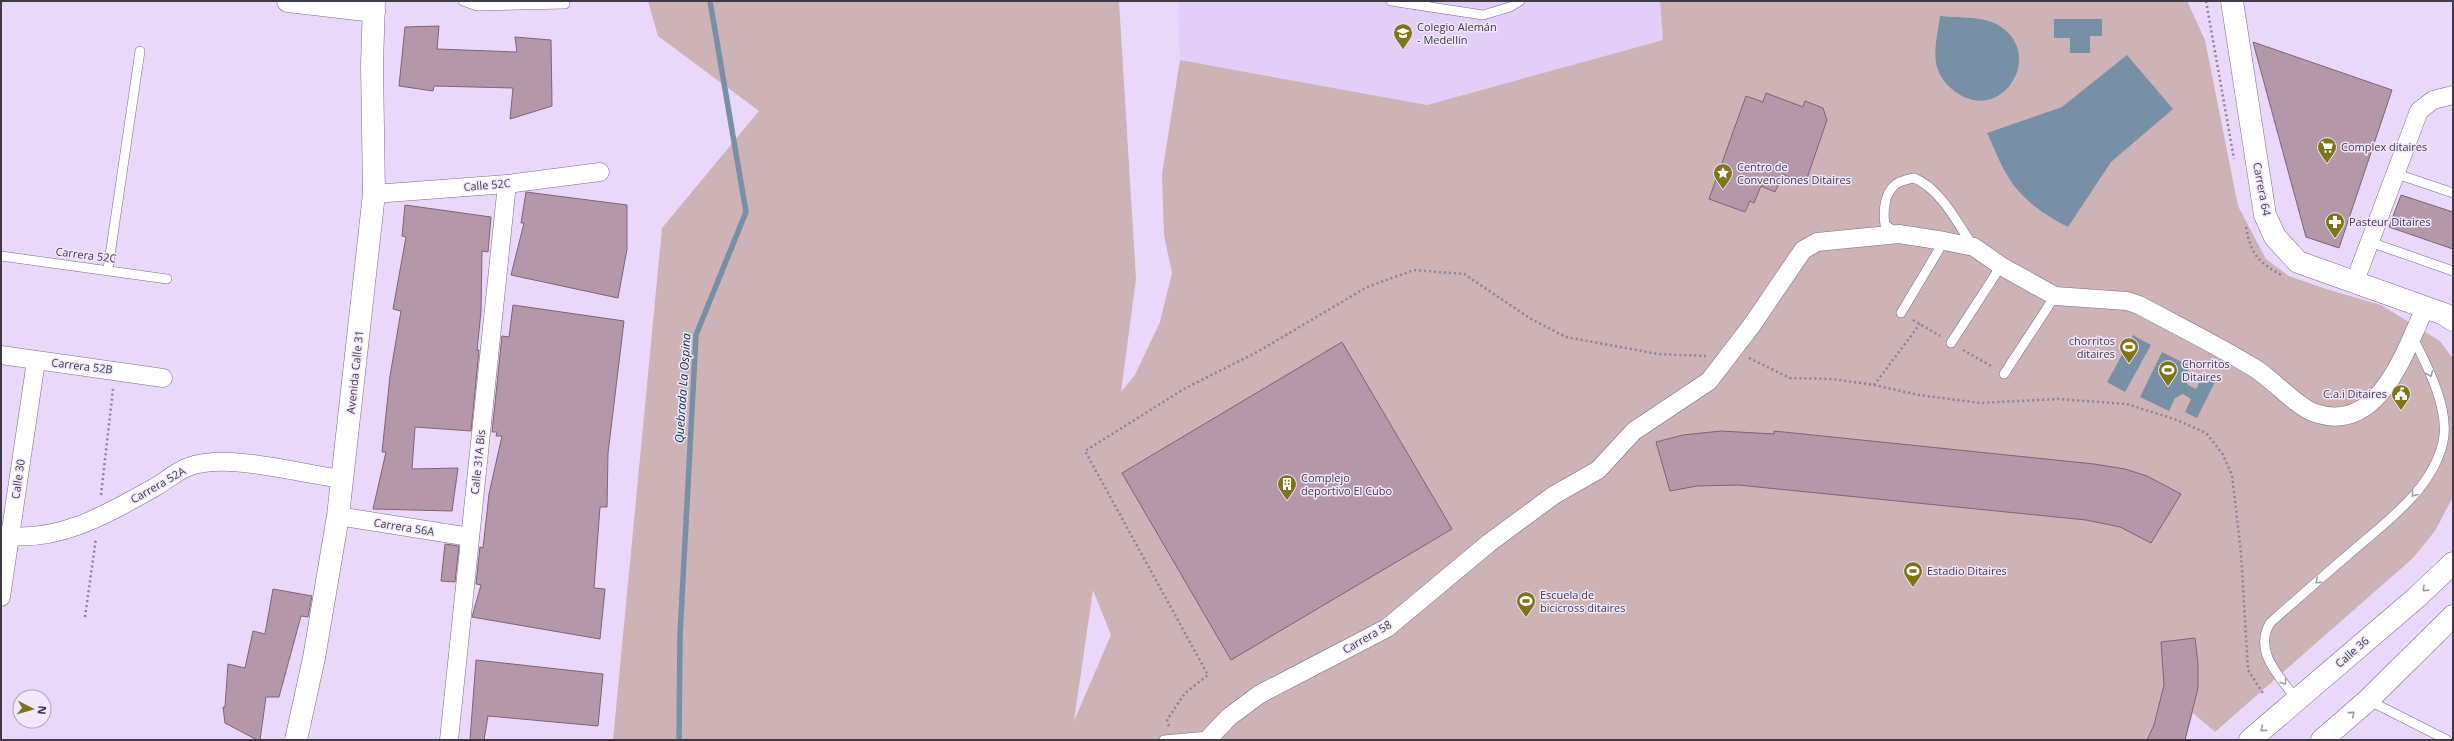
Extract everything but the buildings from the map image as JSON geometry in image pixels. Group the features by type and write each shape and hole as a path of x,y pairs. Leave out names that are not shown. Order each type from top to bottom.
{"street":[{"path":"288,1 374,6"},
{"name":"Carrera 64","path":"2232,1 2265,215 2275,237 2298,262 2355,281 2444,314"},
{"name":"Avenida Calle 31","path":"296,740 314,658 338,516 374,194 372,65 374,6"},
{"path":"2355,281 2394,173 2419,111 2433,100 2453,94"},
{"name":"Calle 52C","path":"374,194 507,184 600,172"},
{"name":"Calle 31A Bis","path":"449,740 507,184"},
{"name":"Carrera 58","path":"1208,738 1229,717 1260,694 1387,628 1489,543 1554,495 1598,470 1634,431 1709,381 1733,351 1803,250 1817,242 1899,234 1974,247"},
{"path":"1974,247 2001,266 2055,296 2128,301 2139,305 2255,369 2314,412 2333,416 2350,414 2374,400 2394,374 2413,338 2444,314"},
{"name":"Carrera 52B","path":"1,355 163,378"},
{"name":"Calle 30","path":"1,597 5,535 36,361"},
{"name":"Carrera 52A","path":"5,535 48,534 99,518 187,467 206,463 232,461 343,479"},
{"name":"Carrera 56A","path":"338,516 470,537"},
{"name":"Calle 36","path":"2250,740 2416,598 2453,563"},
{"path":"2322,740 2368,700 2453,616"}],"lane":[{"path":"463,1 477,6 565,4"},
{"path":"1391,1 1483,15 1510,7 1520,1"},
{"path":"108,269 140,52"},
{"path":"2394,173 2453,193"},
{"path":"1899,234 1885,225 1883,213 1887,196 1896,184 1914,178 1924,182 1948,209 1974,247"},
{"path":"1901,313 1944,241"},
{"path":"2370,242 2453,271"},
{"name":"Carrera 52C","path":"1,256 108,269 167,279"},
{"path":"1951,343 2001,266"},
{"path":"2004,374 2055,296"},
{"path":"2297,700 2268,660 2263,645 2266,629 2270,623 2410,499 2430,474 2441,447 2443,417 2436,388 2413,338"},
{"path":"2368,700 2447,740"},
{"path":"1167,739 1208,738"}],"path":[{"path":"1167,739 1167,720 1186,693 1208,675 1085,451 1184,389 1260,351 1367,287 1414,270 1464,274 1531,319 1566,337 1658,354 1704,356 1733,351 1790,378 1832,379 1874,385 1919,395 1980,403 2058,399 2126,404 2178,420 2206,433 2222,453 2232,475 2241,553 2248,670 2264,695"},
{"path":"1874,385 1920,324"}],"shaded area":[{"path":"648,1 1119,1 1136,279 1121,392 1135,375 1160,322 1172,273 1164,235 1162,174 1180,60 1427,105 1663,40 1660,1 2187,1 2205,40 2238,206 2266,259 2289,276 2326,289 2381,305 2440,341 2453,359 2453,497 2435,531 2413,558 2215,732 2193,713 2185,740 613,740 662,228 759,111 658,36","holes":["1093,590 1111,635 1074,721"]},
{"name":"Colegio Alemán - Medellín","path":"1178,1 1660,1 1663,40 1427,105 1180,60"}],"water":[{"path":"1940,16 1975,18 1988,21 1994,23 2010,34 2018,49 2019,65 2014,79 2004,92 1991,99 1975,100 1957,93 1946,83 1941,77 1936,64 1936,43"},
{"path":"2054,19 2102,19 2102,36 2090,36 2090,53 2070,53 2070,38 2054,38"},
{"path":"2127,55 2173,109 2111,162 2068,227 2034,206 2012,183 1999,160 1987,133 2062,107"},
{"name":"chorritos ditaires","path":"2133,335 2151,345 2125,392 2107,382"},
{"name":"Chorritos Ditaires","path":"2162,352 2190,366 2184,377 2188,385 2196,389 2203,375 2215,382 2197,418 2185,412 2191,399 2183,394 2175,398 2169,411 2140,397"}],"waterway":[{"name":"Quebrada La Ospina","path":"679,740 680,635 696,335 746,212 710,1"}],"place":[{"name":"Colegio Alemán - Medellín","path":"1403,50"},
{"name":"Complex ditaires","path":"2327,164"},
{"name":"Centro de Convenciones Ditaires","path":"1723,190"},
{"name":"Pasteur Ditaires","path":"2335,239"},
{"name":"chorritos ditaires","path":"2129,364"},
{"name":"Chorritos Ditaires","path":"2168,387"},
{"name":"C.a.i Ditaires","path":"2401,411"},
{"name":"Complejo deportivo El Cubo","path":"1287,501"},
{"name":"Estadio Ditaires","path":"1913,588"},
{"name":"Escuela de bicicross ditaires","path":"1526,618"}]}
